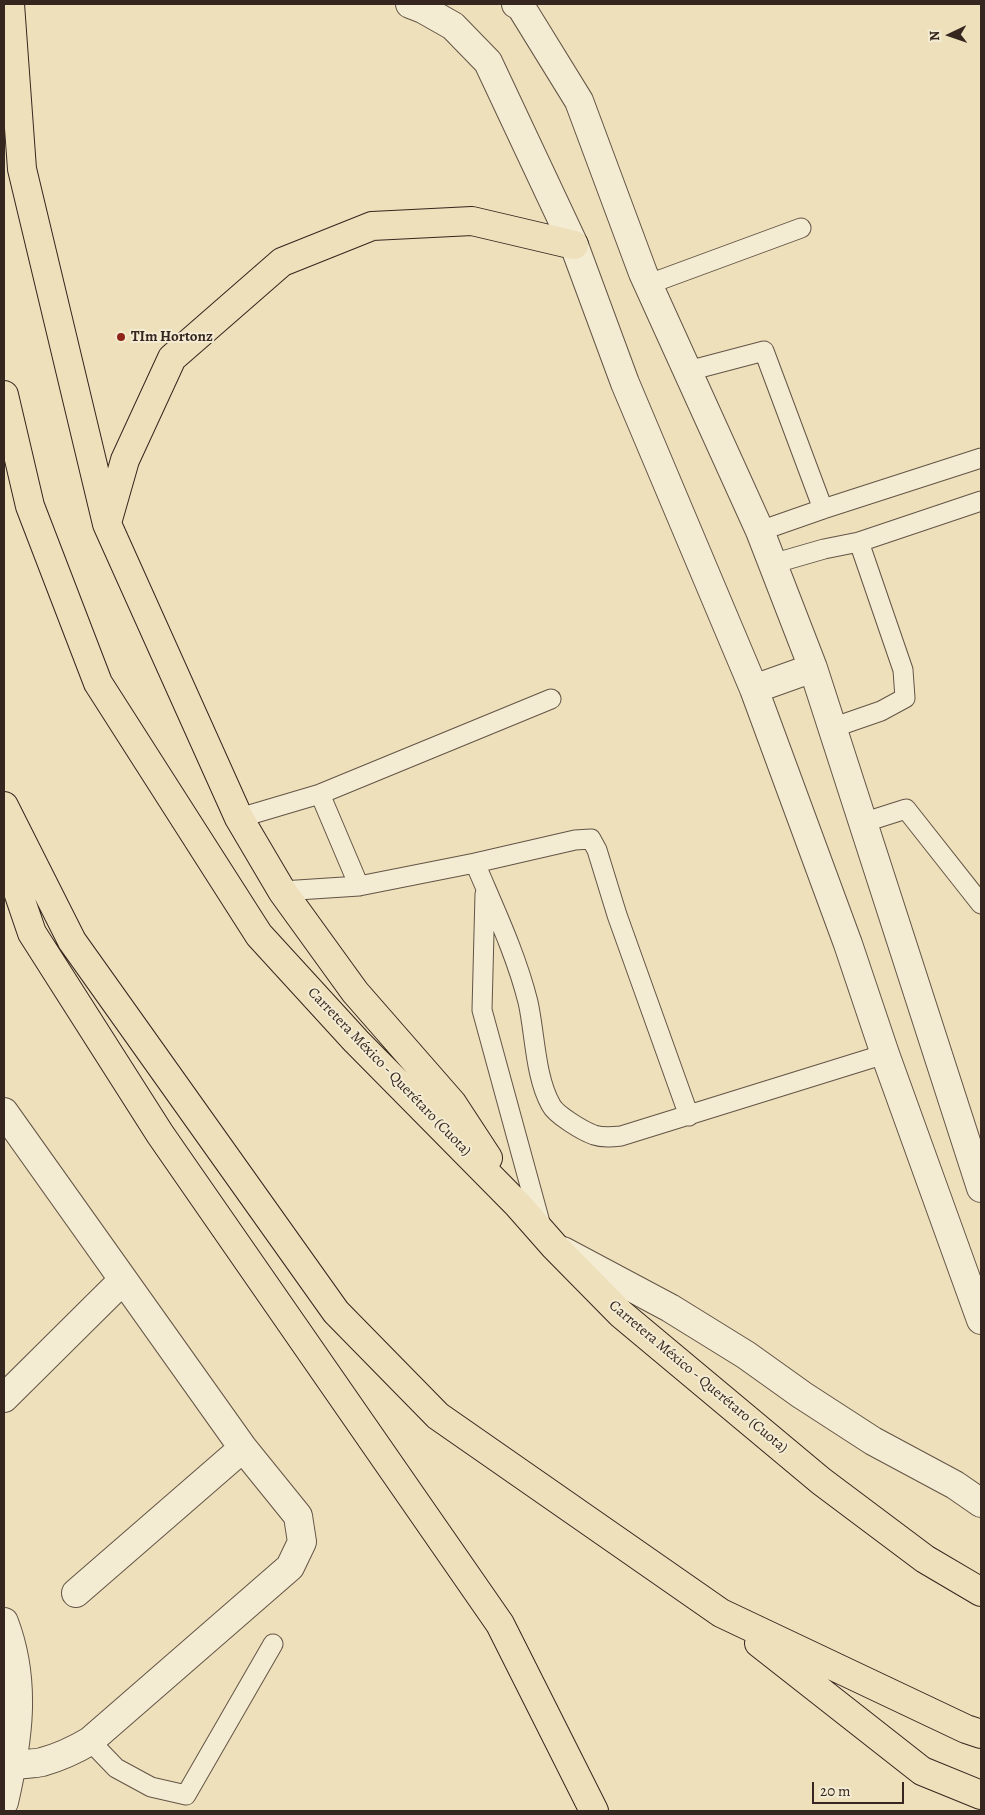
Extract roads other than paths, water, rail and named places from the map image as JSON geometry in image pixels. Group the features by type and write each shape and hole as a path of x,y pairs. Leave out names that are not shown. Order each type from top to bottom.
{"highway":[{"path":"10,4 22,168 107,524 239,818 282,891 355,992 452,1103 518,1205"},
{"path":"107,524 126,460 172,358 282,262 372,226 382,225 472,221 574,245"},
{"name":"Carretera México - Querétaro (Cuota)","path":"4,394 30,506 98,683 259,935 356,1041 518,1205 549,1240 621,1314 821,1481 925,1559 981,1592"},
{"path":"4,806 72,941 336,1312 438,1416 721,1613 922,1771 981,1795"},
{"path":"4,851 32,933 160,1134 500,1624 594,1811"},
{"path":"721,1613 966,1729 981,1734"}],"street":[{"path":"410,4 453,26 488,62 574,245 625,383 754,689 845,935 885,1054 981,1320"},
{"path":"516,4 521,7 579,101 649,284 760,531 813,668 981,1188"},
{"path":"754,689 813,668"},
{"path":"4,1112 243,1448 298,1516 302,1542 290,1567 90,1741 69,1753 40,1762 8,1767"},
{"path":"549,1240 670,1308 873,1440 955,1485 981,1503"},
{"path":"4,1398 123,1280"},
{"path":"76,1593 243,1448"},
{"path":"4,1622 12,1642 17,1668 19,1705 4,1802"}],"lane":[{"path":"649,284 801,228"},
{"path":"688,371 764,351 823,509"},
{"path":"760,531 981,458"},
{"path":"772,564 824,549 859,542 981,501"},
{"path":"832,728 881,711 905,698 903,670 859,542"},
{"path":"239,818 320,794 551,699"},
{"path":"320,794 359,886"},
{"path":"862,823 906,809 981,904"},
{"path":"282,891 359,886 591,838 597,850 617,915 689,1116"},
{"path":"475,863 511,948 528,1002 543,1088 552,1107 561,1116 594,1135 608,1138 621,1136 885,1054"},
{"path":"485,887 482,1010 549,1240"},
{"path":"90,1741 116,1768 151,1786 186,1795 273,1644"}],"place":[{"name":"TIm Hortonz","path":"121,337"}]}
